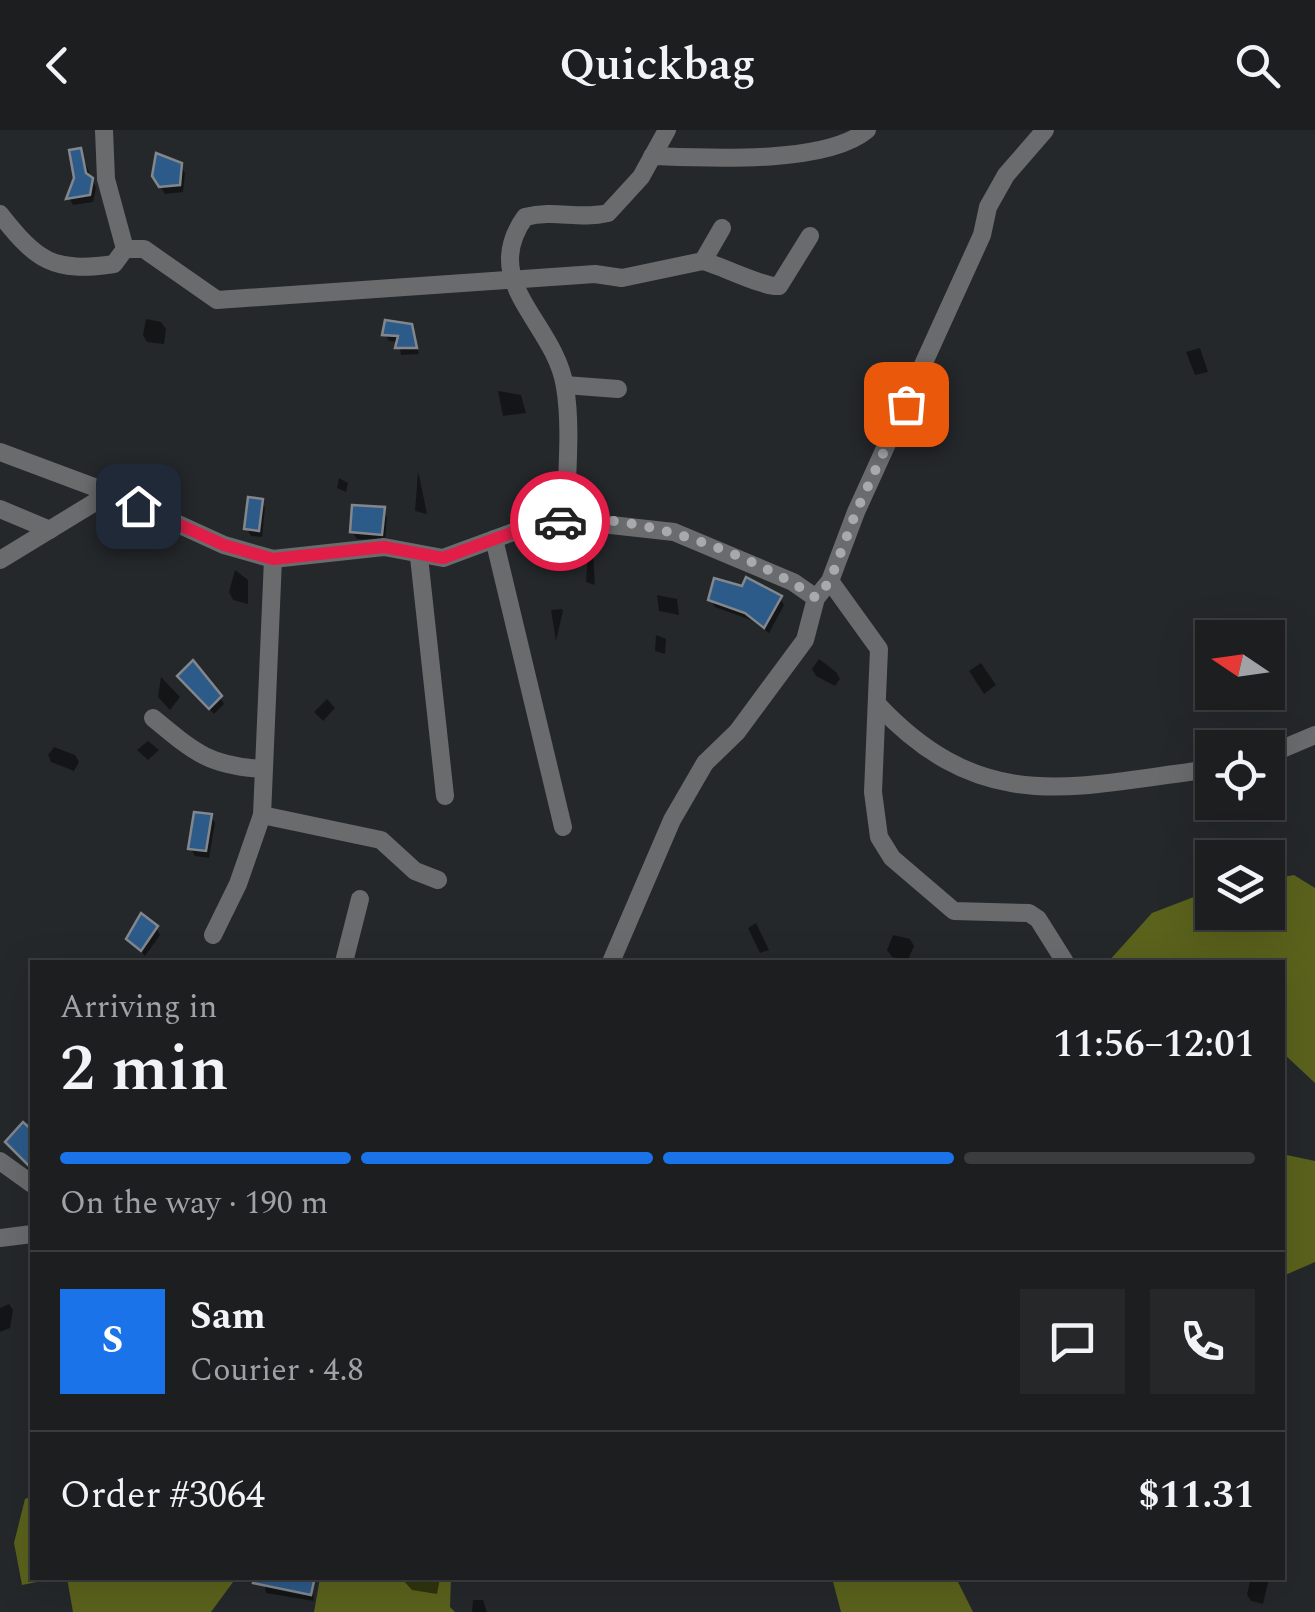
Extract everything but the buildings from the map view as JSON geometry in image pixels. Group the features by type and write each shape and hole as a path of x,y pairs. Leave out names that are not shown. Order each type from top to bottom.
{"street":[{"path":"104,130 106,180 125,250"},
{"path":"566,520 565,384 507,268 514,233 526,217 548,211 567,219 608,213 634,186 666,130"},
{"path":"652,156 777,154 822,148 866,130"},
{"path":"612,960 672,820 705,763 738,732 805,640 816,598 830,581 856,512 982,235 988,207 1006,175 1045,130"},
{"path":"0,214 28,251 64,269 114,264 125,250 144,249 216,300 512,278 595,274 622,278 703,261 737,270 768,288 780,286 810,236"},
{"path":"703,261 722,228"},
{"path":"565,384 618,390"},
{"path":"0,452 110,494 224,545 273,559 384,547 420,557 443,558 566,520 674,532 793,582 816,598"},
{"path":"0,560 110,494"},
{"path":"0,509 50,530"},
{"path":"494,540 563,826"},
{"path":"420,557 445,796"},
{"path":"214,935 238,884 262,815 273,559"},
{"path":"830,581 878,649 879,706 872,792 884,848 954,911 1014,910 1038,919 1063,960"},
{"path":"879,706 946,762 998,781 1066,789 1195,771"},
{"path":"153,718 198,756 224,767 263,769"},
{"path":"1285,748 1315,736"},
{"path":"262,815 381,840 414,872 438,880"},
{"path":"345,960 360,899"},
{"path":"0,1161 30,1183"},
{"path":"0,1238 30,1234"}],"green space":[{"path":"1294,875 1315,888 1315,1083 1285,1055 1285,960 1110,960 1152,913 1195,897 1195,930 1285,930 1285,877"},
{"path":"1285,1155 1315,1161 1315,1262 1285,1275"},
{"path":"30,1497 30,1580 46,1580 22,1585 14,1543 25,1499"},
{"path":"67,1580 235,1580 211,1612 73,1612"},
{"path":"320,1580 451,1580 450,1607 455,1612 314,1612"},
{"path":"833,1580 957,1580 973,1612 841,1612"}],"way so far":[{"path":"560,521 674,532 793,582 816,598 830,581 856,512 906,404"}],"route":[{"path":"138,506 224,545 273,559 384,547 420,557 443,558 527,527 560,521"}]}
